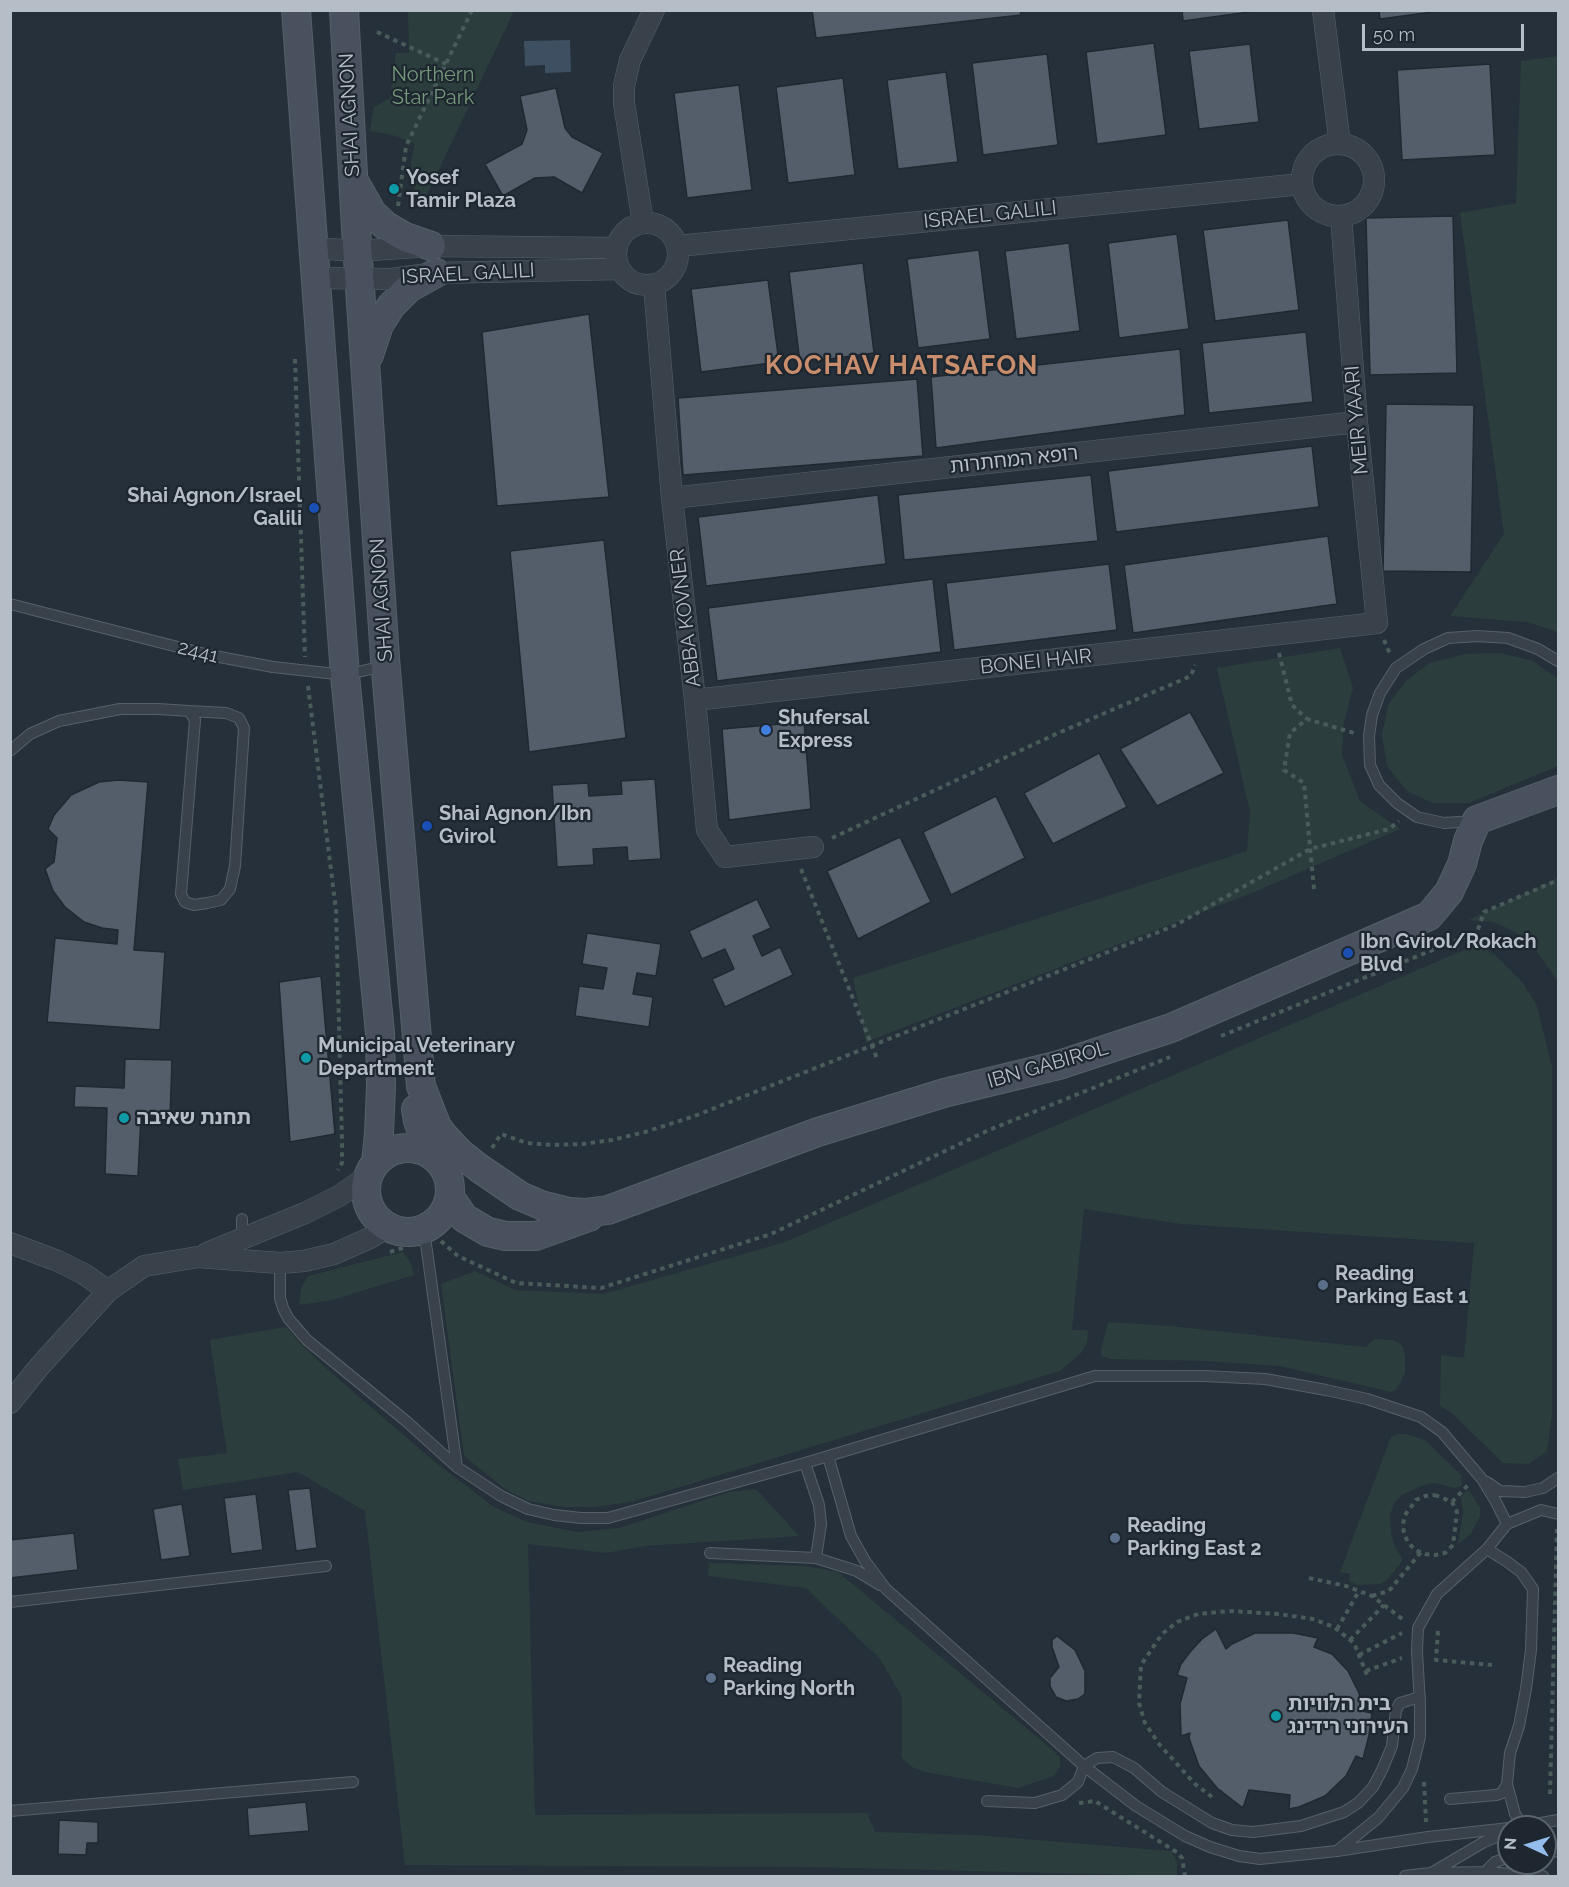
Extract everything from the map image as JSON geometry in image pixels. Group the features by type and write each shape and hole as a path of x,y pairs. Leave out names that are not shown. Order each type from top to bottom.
{"main road":[{"path":"296,10 345,675 380,1033 380,1132 366,1195 373,1214 400,1230 424,1230 441,1218 450,1197 451,1184 447,1171 429,1152 418,1121 413,1090 404,870"},
{"name":"SHAI AGNON","path":"344,10 358,265 385,658 421,1086 437,1127 460,1153 479,1168"},
{"path":"353,177 362,198 372,213 386,226 405,237 433,259 391,306 380,326 366,366"},
{"path":"1477,820 1558,790"},
{"name":"IBN GABIROL","path":"479,1168 520,1196 541,1205 569,1212 585,1213 608,1210 818,1132 944,1093 1059,1065 1171,1028 1429,916 1449,892 1477,820"},
{"path":"372,1169 384,1155 395,1149 406,1147 429,1152"},
{"path":"450,1197 464,1218 475,1225 488,1232 520,1237 536,1236 608,1210"}],"street":[{"path":"643,223 624,103 624,86 630,60 654,10"},
{"path":"1323,10 1340,144"},
{"path":"1340,144 1351,146 1361,153 1369,162 1373,173 1370,196 1353,213 1341,216 1320,211 1311,204 1302,184 1302,171 1308,160 1322,148 1340,144"},
{"name":"ISRAEL GALILI","path":"678,246 1302,184"},
{"name":"MEIR YAARI","path":"1341,216 1357,422 1377,623"},
{"path":"643,223 657,224 667,229 678,246 679,256 671,275 654,285 644,286 626,277 618,258 620,238 627,230 643,223"},
{"name":"ISRAEL GALILI","path":"314,248 391,279 433,259"},
{"name":"ISRAEL GALILI","path":"316,278 358,265 433,259 618,258"},
{"name":"ABBA KOVNER","path":"654,285 672,498 707,830 724,857 803,848"},
{"name":"רופא המחתרות","path":"672,498 1357,422"},
{"name":"BONEI HAIR","path":"695,700 1377,623"},
{"path":"10,1403 39,1367 108,1291 144,1266 198,1257 242,1240 339,1196 372,1169"},
{"path":"198,1257 280,1263 304,1261 334,1254 370,1238 400,1230"},
{"path":"10,1243 58,1261 84,1274 108,1291"}],"lane":[{"name":"2441","path":"10,604 209,656 273,667 345,675 375,668 385,658"},
{"path":"1477,820 1444,823 1418,817 1396,803 1379,785 1370,765 1369,736 1372,715 1380,693 1396,668 1424,649 1448,638 1477,636 1508,638 1538,649 1558,661"},
{"path":"10,751 30,734 59,721 120,709 189,711 226,713 239,718 244,728 235,866 230,889 221,900 194,905 185,902 181,894 195,720 189,711"},
{"path":"242,1219 242,1240"},
{"path":"400,1230 419,1234 426,1244 457,1467"},
{"path":"280,1263 280,1298 288,1318 307,1340 406,1421 457,1467 501,1496 528,1509 554,1515 608,1518 805,1463 1095,1376 1204,1376 1265,1379 1367,1399 1421,1417 1442,1432 1482,1479 1496,1500 1507,1524"},
{"path":"828,1456 851,1536 865,1561 885,1588"},
{"path":"805,1463 820,1515 821,1524 816,1557"},
{"path":"1482,1479 1500,1491 1526,1492 1543,1488 1558,1478"},
{"path":"1337,1851 1378,1818 1404,1788 1412,1769 1420,1737 1418,1628 1437,1594 1487,1549 1507,1524 1541,1510 1558,1514"},
{"path":"1487,1549 1521,1572 1533,1589 1531,1650 1526,1689 1510,1754 1507,1784 1516,1815"},
{"path":"710,1553 816,1557 857,1571 885,1588 1084,1767 1136,1806 1185,1836 1210,1847 1239,1856 1260,1859 1337,1851 1428,1837 1497,1831"},
{"path":"10,1602 326,1566"},
{"path":"987,1801 1035,1803 1062,1795 1078,1782 1084,1767 1097,1758 1113,1756 1125,1761 1162,1792 1212,1823 1232,1830 1253,1832 1301,1826 1344,1812 1358,1803 1382,1770 1392,1746 1396,1710 1400,1703 1420,1697"},
{"path":"10,1811 353,1782"},
{"path":"1450,1799 1496,1795 1502,1793 1507,1784"},
{"path":"1430,1873 1497,1836"},
{"path":"1485,1874 1497,1861"},
{"path":"1405,1876 1430,1873 1543,1876"}],"path":[{"path":"386,226 397,214 406,146 472,10"},
{"path":"377,32 446,64"},
{"path":"294,350 306,671 336,910 342,1142"},
{"path":"1377,623 1396,668"},
{"path":"1275,634 1292,705 1307,719 1369,736"},
{"path":"878,1061 803,848 1191,676 1201,644"},
{"path":"1307,719 1290,733 1284,770 1304,783 1314,889"},
{"path":"479,1168 501,1134 527,1143 552,1145 612,1140 692,1117 1176,925 1310,849 1389,828 1411,813"},
{"path":"1211,1040 1477,932 1485,912 1558,880"},
{"path":"458,1256 516,1283 601,1288 771,1234 989,1130 1177,1054"},
{"path":"1452,1502 1469,1485"},
{"path":"1435,1495 1452,1502 1457,1512 1453,1545 1445,1552 1435,1555 1415,1550 1404,1533 1405,1515 1410,1506 1425,1496 1435,1495"},
{"path":"1550,1794 1557,1529"},
{"path":"1372,1596 1389,1591 1421,1552"},
{"path":"1309,1578 1372,1596 1406,1621"},
{"path":"1337,1629 1359,1591"},
{"path":"1350,1640 1384,1605"},
{"path":"1212,1797 1195,1784 1166,1752 1145,1723 1139,1703 1141,1665 1162,1634 1177,1622 1198,1614 1229,1611 1280,1614 1313,1619 1337,1629 1354,1643 1366,1673 1402,1658"},
{"path":"1438,1631 1436,1660 1492,1665"},
{"path":"1359,1654 1402,1633"},
{"path":"1424,1780 1428,1837"},
{"path":"1072,1804 1095,1802 1178,1852 1182,1858 1185,1876"}],"green space":[{"name":"Northern Star Park","path":"408,11 514,11 422,205 412,193 416,184 412,175 411,163 415,144 396,136 370,131 374,107 390,98 396,53 409,53"},
{"path":"1558,56 1558,635 1555,631 1527,622 1450,616 1504,534 1460,213 1516,203 1521,61"},
{"path":"1340,648 1353,688 1344,722 1342,755 1360,801 1400,829 1254,892 866,1042 853,978 1247,851 1250,812 1217,668"},
{"path":"1500,653 1533,661 1558,679 1558,766 1469,803 1432,803 1407,791 1387,766 1382,735 1388,705 1406,681 1430,663 1465,654"},
{"path":"1558,878 1558,982 1534,947 1515,932 1494,922 1469,920"},
{"path":"1478,944 1495,955 1523,983 1537,1006 1552,1067 1552,1415 1547,1451 1529,1464 1503,1463 1453,1414 1440,1406 1441,1355 1464,1358 1474,1243 1181,1224 1084,1209 1072,1330 1088,1330 1087,1342 1081,1353 1060,1371 631,1502 593,1507 564,1507 529,1501 505,1489 464,1456 441,1284 475,1271 515,1290 603,1294 785,1242"},
{"path":"403,1252 410,1261 414,1275 328,1301 299,1305 301,1288 308,1276"},
{"path":"1108,1322 1170,1326 1366,1347 1375,1339 1392,1340 1403,1347 1405,1373 1396,1390 1391,1392 1280,1366 1206,1361 1109,1359 1102,1356 1101,1350"},
{"path":"286,1327 328,1370 435,1462 494,1507 527,1522 577,1532 619,1528 729,1492 756,1489 799,1536 645,1546 606,1553 528,1544 535,1815 867,1813 875,1832 974,1835 1172,1851 1177,1863 1177,1876 810,1867 405,1865 365,1511 298,1472 183,1490 178,1459 227,1453 210,1340"},
{"path":"1407,1434 1426,1441 1461,1475 1462,1486 1455,1488 1435,1483 1424,1485 1402,1495 1394,1503 1390,1515 1391,1534 1395,1547 1403,1560 1387,1580 1380,1584 1357,1585 1349,1581 1350,1574 1340,1572 1391,1437"},
{"path":"1466,1491 1470,1491 1480,1508 1480,1516 1470,1535 1458,1544 1463,1513 1461,1497"},
{"path":"709,1563 806,1566 838,1572 1042,1741 1060,1757 1060,1767 1054,1776 1018,1788 925,1772 912,1767 902,1758 902,1697 880,1659 806,1588 708,1576"}],"water":[{"path":"570,40 571,72 545,73 545,65 525,66 524,41"}],"building":[{"path":"812,10 1020,10 1021,15 816,38"},
{"path":"1182,10 1264,10 1183,21"},
{"path":"1379,10 1448,10 1380,19"},
{"path":"1154,43 1166,135 1097,144 1086,52"},
{"path":"1250,44 1259,122 1199,129 1189,51"},
{"path":"1047,54 1058,145 983,155 972,63"},
{"path":"1490,64 1495,155 1402,160 1397,70"},
{"path":"946,72 958,162 898,169 887,80"},
{"path":"843,78 855,175 788,183 776,87"},
{"path":"739,85 752,190 687,198 674,93"},
{"path":"556,88 565,128 572,137 603,153 582,193 554,177 535,178 503,196 485,164 522,144 527,130 520,96"},
{"path":"1453,216 1457,373 1370,375 1366,218"},
{"path":"1288,220 1299,310 1215,321 1203,230"},
{"path":"1177,234 1189,329 1119,338 1108,243"},
{"path":"1069,243 1080,331 1016,339 1005,251"},
{"path":"979,250 990,339 918,348 907,259"},
{"path":"863,263 874,353 800,363 789,272"},
{"path":"768,280 779,362 701,372 691,289"},
{"path":"589,314 609,497 497,506 482,332"},
{"path":"1306,332 1313,402 1209,413 1202,343"},
{"path":"1180,349 1185,415 936,448 931,377"},
{"path":"917,379 923,456 683,475 678,398"},
{"path":"1386,404 1474,405 1471,572 1383,571"},
{"path":"1312,446 1319,507 1116,532 1108,471"},
{"path":"1091,475 1098,541 904,560 898,495"},
{"path":"878,495 886,564 706,586 698,517"},
{"path":"1328,536 1337,604 1133,633 1124,565"},
{"path":"604,540 626,738 529,752 510,551"},
{"path":"1109,564 1117,630 954,650 946,583"},
{"path":"933,579 941,652 717,681 708,608"},
{"path":"1190,712 1224,773 1157,806 1120,749"},
{"path":"804,722 811,809 729,820 722,729"},
{"path":"1099,753 1127,807 1053,844 1024,793"},
{"path":"655,779 661,859 628,861 627,847 593,849 594,865 557,867 552,785 588,783 589,796 622,794 621,781"},
{"path":"119,780 148,782 134,950 165,952 160,1030 47,1022 55,938 117,944 118,930 84,922 65,907 53,891 45,869 54,862 57,838 48,829 54,815 71,795 99,782"},
{"path":"996,796 1025,858 951,895 923,832"},
{"path":"900,837 931,902 858,939 827,871"},
{"path":"757,899 771,928 753,936 762,956 780,947 793,975 725,1007 712,979 734,969 725,949 702,959 689,931"},
{"path":"587,933 661,944 656,976 637,973 633,994 653,997 649,1027 575,1016 579,986 603,989 607,968 582,964"},
{"name":"Municipal Veterinary Department","path":"321,976 335,1134 290,1142 279,982"},
{"name":"תחנת שאיבה","path":"125,1059 172,1060 170,1119 141,1117 138,1176 105,1174 107,1108 74,1107 75,1086 124,1088"},
{"path":"310,1488 317,1548 296,1551 288,1490"},
{"path":"256,1494 263,1550 231,1554 224,1498"},
{"path":"182,1504 190,1556 161,1560 153,1509"},
{"path":"74,1533 78,1570 10,1578 10,1540"},
{"name":"בית הלוויות העירוני רידינג","path":"1216,1629 1226,1649 1255,1633 1293,1633 1318,1638 1314,1647 1332,1654 1348,1671 1359,1693 1362,1711 1372,1713 1369,1735 1363,1759 1356,1756 1346,1776 1325,1796 1289,1809 1290,1795 1249,1790 1243,1808 1217,1788 1199,1766 1189,1738 1190,1733 1181,1736 1180,1704 1187,1678 1177,1675 1181,1664 1190,1652"},
{"path":"1057,1636 1075,1650 1085,1671 1085,1694 1078,1699 1066,1701 1056,1697 1050,1686 1050,1678 1059,1667 1052,1647 1052,1640"},
{"path":"306,1802 309,1831 249,1836 247,1808"},
{"path":"59,1820 98,1822 98,1843 87,1843 86,1855 58,1854"}],"place":[{"name":"Yosef Tamir Plaza","path":"394,189"},
{"name":"Shai Agnon/Israel Galili","path":"314,508"},
{"name":"Shufersal Express","path":"766,730"},
{"name":"Shai Agnon/Ibn Gvirol","path":"427,826"},
{"name":"Ibn Gvirol/Rokach Blvd","path":"1348,953"},
{"name":"Municipal Veterinary Department","path":"306,1058"},
{"name":"תחנת שאיבה","path":"124,1118"},
{"name":"Reading Parking East 1","path":"1323,1285"},
{"name":"Reading Parking East 2","path":"1115,1538"},
{"name":"Reading Parking North","path":"711,1678"},
{"name":"בית הלוויות העירוני רידינג","path":"1276,1716"}],"district":[{"name":"KOCHAV HATSAFON","path":"902,366"}]}
